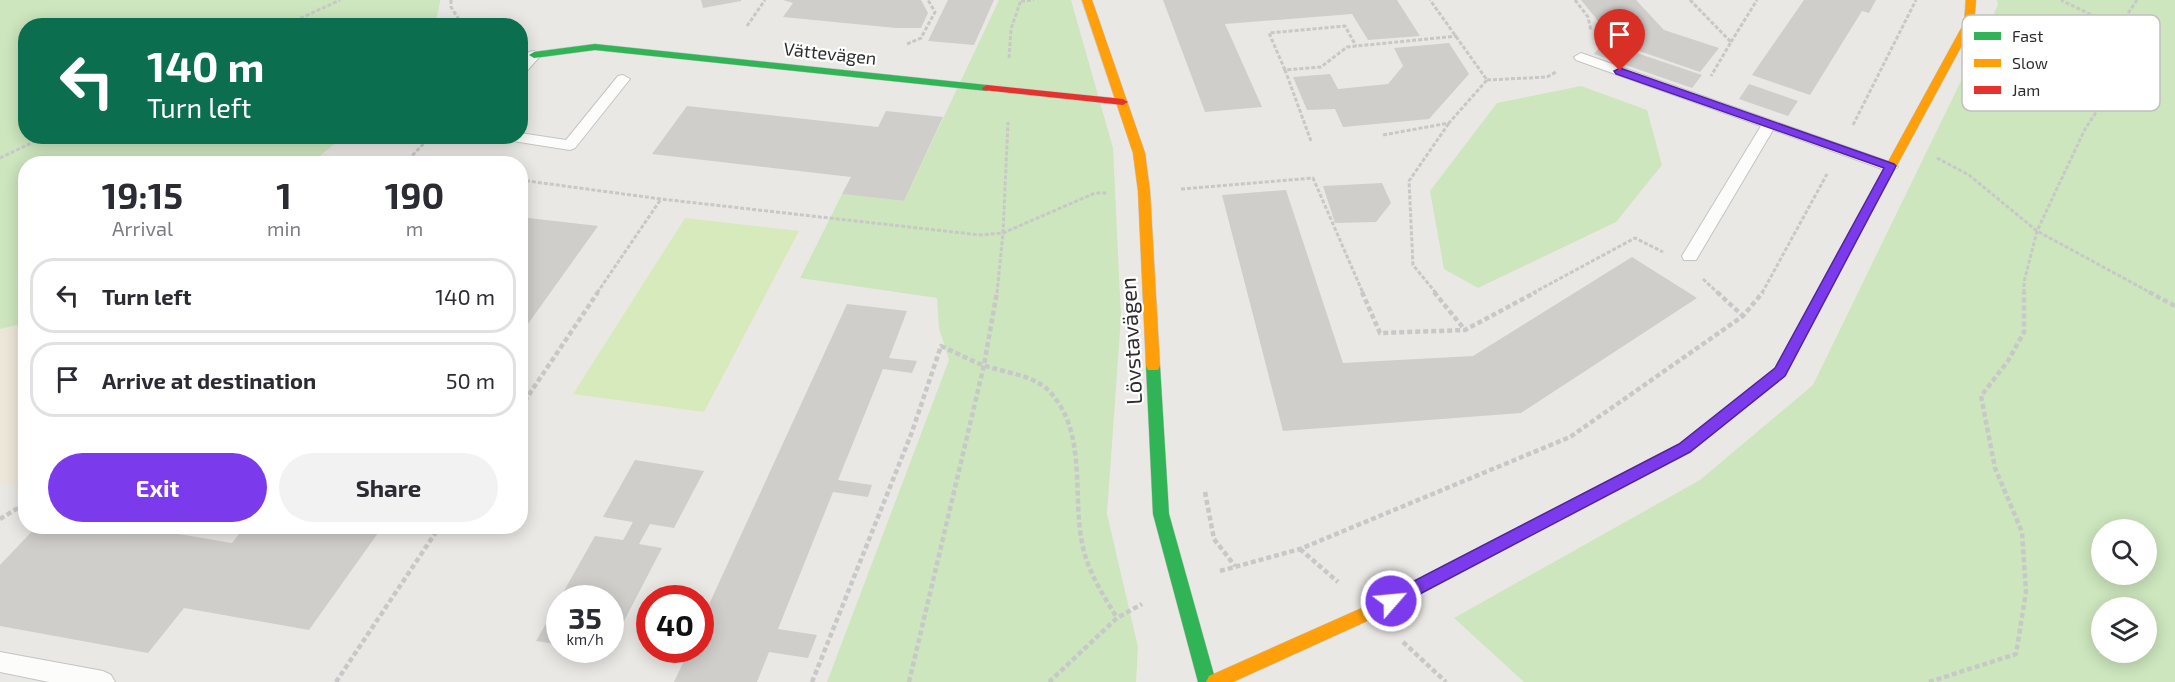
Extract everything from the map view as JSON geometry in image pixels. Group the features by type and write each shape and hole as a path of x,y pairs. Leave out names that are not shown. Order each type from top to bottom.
{"street":[{"name":"Lövstavägen","path":"1087,0 1139,153 1144,191 1161,514 1207,682"},
{"path":"1970,15 1971,0"},
{"path":"1215,682 1370,612 1684,448 1780,372 1962,36"},
{"name":"Vättevägen","path":"534,55 595,47 1123,102"}],"lane":[{"path":"528,61 534,55"},
{"path":"1581,57 1890,166"},
{"path":"528,139 570,145 623,79"},
{"path":"1690,256 1769,124"},
{"path":"0,662 103,682"}],"path":[{"path":"301,18 340,0"},
{"path":"451,0 451,7 458,18"},
{"path":"747,26 765,0"},
{"path":"907,44 921,38 935,12 928,0"},
{"path":"909,682 984,365 997,291 1004,233 1011,29 1021,1 1034,0"},
{"path":"1430,0 1487,80 1449,123 1409,181 1413,265 1465,330"},
{"path":"1690,0 1731,42"},
{"path":"1698,99 1757,0"},
{"path":"1049,682 1117,618 1179,582 1300,549 1570,437 1743,316 1765,289 1840,150 1916,0"},
{"path":"2061,0 2092,15"},
{"path":"2127,15 2137,0"},
{"path":"1311,141 1269,33 1346,26 1356,46"},
{"path":"1285,70 1321,67 1347,47 1457,36"},
{"path":"1929,682 2016,654 2026,592 2022,532 1995,468 1981,396 2008,361 2024,332 2024,282 2037,231 2085,129 2097,111"},
{"path":"1383,135 1449,123"},
{"path":"1904,141 1969,175 2037,231 2175,306"},
{"path":"0,158 29,144"},
{"path":"411,156 424,144"},
{"path":"528,181 661,199 980,235 1004,233 1095,193 1313,178 1380,333 1465,330 1635,238 1665,253"},
{"path":"528,396 661,199"},
{"path":"1702,278 1743,316"},
{"path":"812,682 912,432 941,346 984,365 1047,388 1065,415 1077,454 1078,507 1082,544 1094,580 1117,618"},
{"path":"0,519 18,508"},
{"path":"336,682 436,534"}],"shaded area":[{"path":"18,260 18,486 0,483 0,265"}],"green space":[{"path":"0,0 440,0 437,18 18,18 18,144 334,144 320,156 18,156 18,325 0,329"},
{"path":"999,0 1071,0 1113,148 1121,317 1107,514 1138,647 1136,682 827,682 949,360 939,328 937,298 800,278 842,194 904,201"},
{"path":"1997,0 2175,0 2175,682 1524,682 1454,618 1700,480 1813,385 1962,79 1962,111 2160,111 2160,15 1993,15 1998,5"},
{"path":"1581,86 1647,110 1662,165 1616,222 1478,288 1444,269 1430,191 1497,103"},
{"path":"685,218 799,231 704,412 573,394"}],"building":[{"path":"701,0 741,0 741,1 703,8"},
{"path":"783,0 921,0 928,13 921,28 896,28 783,17 793,3"},
{"path":"948,0 994,0 974,45 928,41"},
{"path":"1163,0 1397,0 1420,36 1368,40 1352,14 1225,24 1262,107 1205,112"},
{"path":"1581,0 1636,0 1664,30 1719,48 1700,72 1616,43"},
{"path":"1804,0 1876,0 1869,13 1862,11 1810,95 1752,75"},
{"path":"1604,42 1702,75 1692,88 1594,54"},
{"path":"1449,43 1469,74 1429,119 1343,127 1335,109 1307,110 1293,77 1330,74 1338,89 1388,84 1403,66 1394,48"},
{"path":"1749,84 1798,101 1788,116 1739,99"},
{"path":"687,106 878,127 886,111 943,117 904,201 842,194 851,177 652,154"},
{"path":"1382,183 1391,203 1376,222 1335,223 1323,186"},
{"path":"1286,190 1343,363 1473,356 1632,257 1697,298 1521,413 1283,431 1222,195"},
{"path":"528,218 598,226 528,324"},
{"path":"847,304 907,311 889,358 917,361 912,373 883,369 838,480 872,485 868,497 833,492 778,629 817,635 808,658 769,652 757,682 674,682 683,663 714,663 714,594"},
{"path":"635,460 704,471 674,528 650,524 639,544 662,548 643,585 636,585 636,598 624,621 624,585 567,585 595,536 623,540 633,522 603,517"},
{"path":"29,534 179,534 232,543 239,534 377,534 309,630 184,608 148,653 0,626 0,565"},
{"path":"546,624 546,643 536,641"}],"traffic: fast":[{"path":"534,55 595,47 987,88"},
{"path":"1429,581 1684,448 1780,372 1821,295"},
{"path":"1153,366 1161,514 1207,682"}],"traffic: slow":[{"path":"1087,0 1139,153 1144,191 1153,366"},
{"path":"1970,15 1971,0"},
{"path":"1821,295 1962,36"},
{"path":"1215,682 1370,612 1429,581"}],"traffic: jam":[{"path":"987,88 1123,102"}],"route":[{"path":"1391,601 1684,448 1780,372 1890,166 1620,71"}]}
